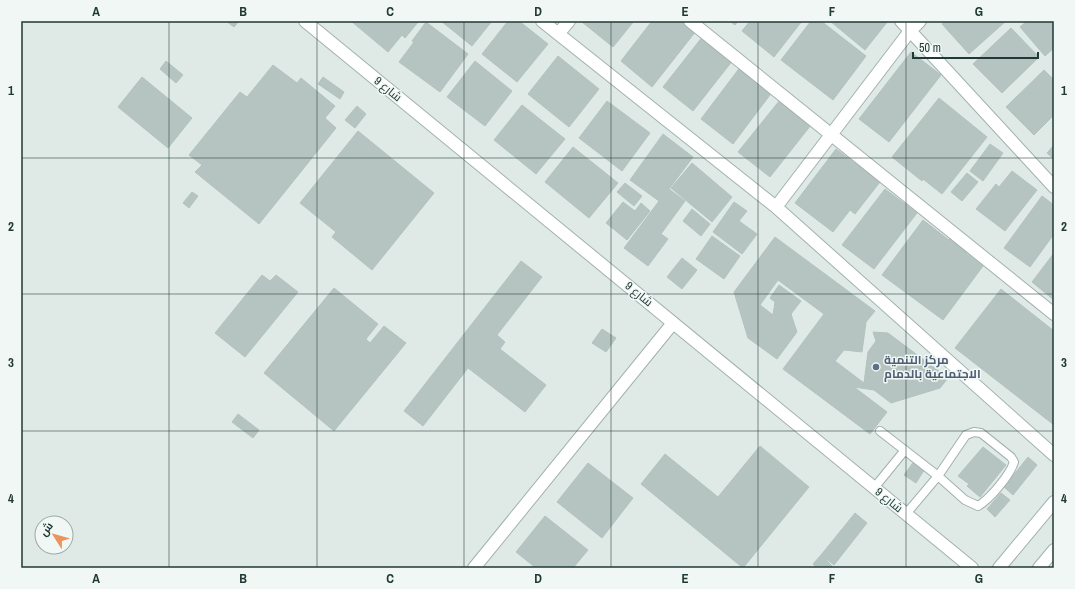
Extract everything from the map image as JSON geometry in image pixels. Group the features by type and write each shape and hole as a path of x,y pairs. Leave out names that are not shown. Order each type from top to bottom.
{"street":[{"name":"شارع 9","path":"305,21 972,568"},
{"path":"542,21 776,207 1054,455"},
{"path":"558,34 569,21"},
{"path":"690,21 1054,314"},
{"path":"901,21 1054,187"},
{"path":"776,207 830,134 910,31 920,21"},
{"path":"474,568 673,323"},
{"path":"999,568 1054,502"},
{"path":"1039,568 1054,550"}],"lane":[{"path":"880,431 938,476 965,500 978,506 986,502 1012,469 1014,462 1011,457 981,433 974,432 966,435 938,476 906,514"},
{"path":"874,488 904,450"}],"building":[{"path":"226,21 239,21 234,27"},
{"path":"351,21 419,21 405,38 402,35 388,52"},
{"path":"441,21 492,21 472,46"},
{"path":"508,21 519,21 548,44 517,82 482,54"},
{"path":"634,21 613,47 582,22"},
{"path":"652,21 684,21 696,31 652,87 621,61"},
{"path":"730,21 738,21 735,25"},
{"path":"750,21 802,21 774,57 742,31"},
{"path":"811,21 821,21 866,56 833,100 781,60"},
{"path":"830,21 888,21 865,50"},
{"path":"946,21 1006,21 969,54 942,24"},
{"path":"1027,21 1054,21 1054,48 1045,56 1020,27"},
{"path":"426,22 468,54 440,92 399,62 414,42 412,41"},
{"path":"1011,28 1039,57 1002,93 973,64"},
{"path":"703,36 733,60 693,111 663,87"},
{"path":"911,52 941,75 889,142 859,119"},
{"path":"558,56 599,89 569,127 528,94"},
{"path":"166,61 183,75 176,83 160,69"},
{"path":"475,61 512,91 485,126 447,97"},
{"path":"273,65 297,83 301,78 335,106 325,118 336,128 259,224 195,172 202,165 189,155 240,92 247,97"},
{"path":"741,66 773,91 733,144 701,119"},
{"path":"1044,70 1054,80 1054,115 1034,135 1006,107"},
{"path":"142,77 192,118 168,148 118,107"},
{"path":"323,77 344,92 340,99 318,84"},
{"path":"939,98 987,137 942,194 923,179 922,181 892,157"},
{"path":"780,100 811,125 770,177 738,152"},
{"path":"607,101 650,133 622,171 579,138"},
{"path":"522,105 565,139 536,174 494,140"},
{"path":"357,106 366,114 355,128 345,120"},
{"path":"358,131 434,193 372,270 332,237 336,232 300,203"},
{"path":"663,134 693,157 669,189 685,201 661,234 668,239 648,266 624,248 659,201 630,180"},
{"path":"990,144 1003,153 983,181 970,171"},
{"path":"1054,145 1054,159 1047,153"},
{"path":"573,147 618,183 589,218 545,182"},
{"path":"836,149 880,182 855,214 850,210 833,232 795,203"},
{"path":"692,163 732,197 712,222 671,188"},
{"path":"1012,171 1037,190 1005,231 976,209 996,184 999,187"},
{"path":"967,173 978,182 962,201 951,192"},
{"path":"625,183 642,196 634,206 617,192"},
{"path":"885,189 917,213 874,269 842,245"},
{"path":"192,192 198,196 189,208 183,203"},
{"path":"1042,196 1054,205 1054,234 1030,267 1004,248"},
{"path":"623,202 635,211 641,203 650,211 627,240 606,223"},
{"path":"734,202 747,211 739,221 757,234 742,254 713,232"},
{"path":"692,209 710,224 701,236 683,221"},
{"path":"923,220 949,240 953,235 970,248 966,253 983,266 943,320 882,275"},
{"path":"712,236 740,256 724,279 696,259"},
{"path":"775,237 875,311 866,322 862,352 844,350 835,361 864,383 868,352 876,341 873,332 888,333 948,378 940,388 891,403 874,390 854,387 887,412 870,434 783,369 824,314 778,280 760,305 773,315 775,302 770,298 779,285 801,301 791,314 797,332 777,359 748,338 734,292"},
{"path":"1054,253 1054,300 1032,282"},
{"path":"682,258 697,270 682,289 667,277"},
{"path":"521,261 542,277 497,335 505,342 500,349 546,385 525,412 468,368 423,426 404,411"},
{"path":"262,275 270,281 276,275 298,292 245,357 215,333"},
{"path":"334,288 378,324 366,339 370,343 384,326 406,343 334,431 264,373"},
{"path":"1001,289 1054,331 1054,425 955,348"},
{"path":"602,329 616,338 606,352 592,343"},
{"path":"238,414 259,430 253,438 232,422"},
{"path":"760,446 809,487 743,568 641,484 665,454 718,497"},
{"path":"983,447 1006,465 980,497 967,486 969,484 958,476"},
{"path":"1028,457 1037,465 1013,495 1004,487"},
{"path":"915,460 926,467 916,483 904,475"},
{"path":"588,463 633,498 602,538 557,502"},
{"path":"1001,493 1010,500 995,517 987,509"},
{"path":"855,513 867,523 834,565 821,555"},
{"path":"545,516 588,550 573,568 536,568 516,552"},
{"path":"821,555 832,566 830,568 817,568 813,564"}],"place":[{"name":"مركز التنمية الاجتماعية بالدمام","path":"876,367"}]}
